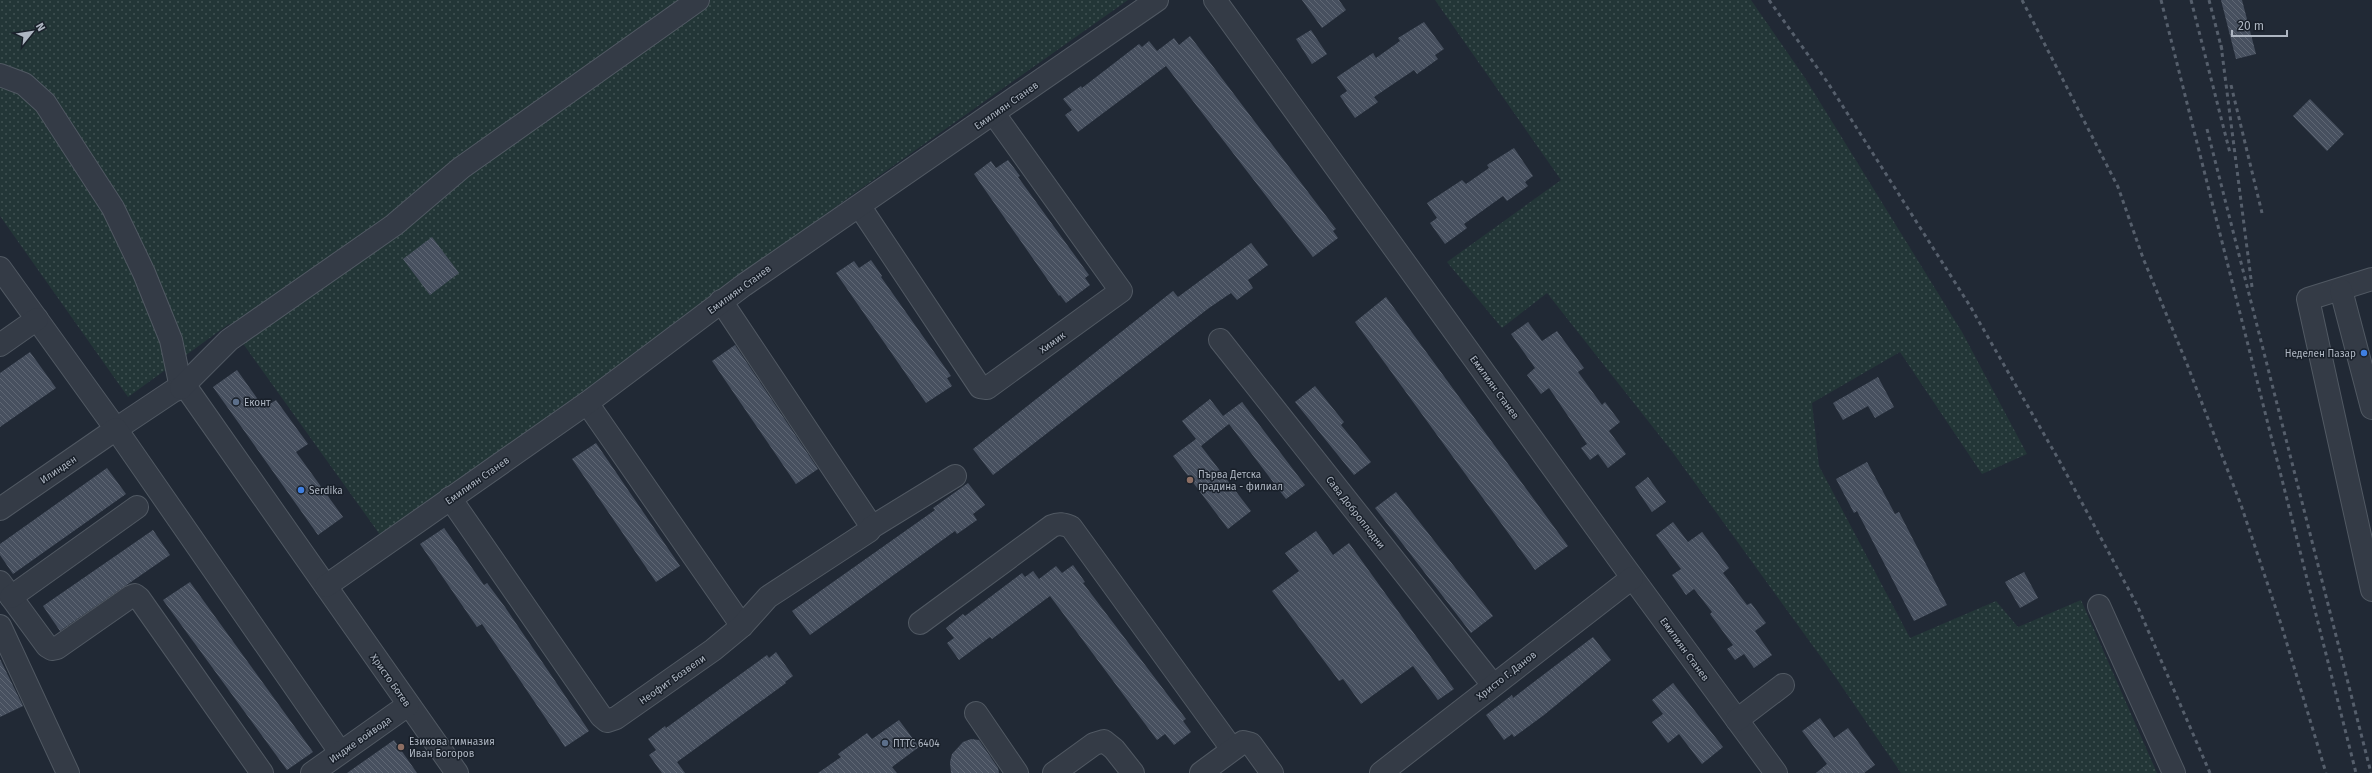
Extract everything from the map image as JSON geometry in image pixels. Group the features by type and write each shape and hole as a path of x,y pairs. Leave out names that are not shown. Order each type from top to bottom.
{"street":[{"name":"Илинден","path":"0,509 166,395 181,388 229,340 394,225 461,168 698,0"},
{"name":"Емилиян Станев","path":"326,586 587,403 721,301 860,207 1157,0"},
{"name":"Емилиян Станев","path":"1215,0 1632,578 1776,773"},
{"path":"0,75 24,84 45,103 113,208 144,272 171,340 181,388"},
{"name":"Химик","path":"860,207 980,387 987,388 1121,291 994,114"},
{"path":"0,268 116,429 340,752"},
{"path":"2372,279 2341,290 2308,299 2372,590"},
{"path":"2341,290 2372,408"},
{"path":"721,301 872,527"},
{"path":"0,345 37,319"},
{"name":"Сава Доброплодни","path":"1220,340 1493,685"},
{"name":"Христо Ботев","path":"181,388 188,390 457,773"},
{"path":"587,403 742,626"},
{"name":"Неофит Бозвели","path":"450,498 601,716 607,721 616,718 713,650 742,626 768,597 869,531 872,527 955,476"},
{"path":"137,507 6,590 47,646 52,649 57,648 135,595 139,598 262,773"},
{"path":"920,623 1052,526 1058,523 1071,527 1232,749"},
{"name":"Христо Г. Данов","path":"1381,773 1632,578"},
{"path":"2098,606 2174,773"},
{"path":"0,626 68,773"},
{"path":"1737,720 1783,685"},
{"name":"Индже войвода","path":"312,773 408,705"},
{"path":"976,713 1017,773"},
{"path":"1054,773 1094,744 1104,741 1114,749 1133,773"},
{"path":"1201,773 1239,743 1247,742 1272,773"}],"shaded area":[{"path":"0,0 1128,0 852,195 383,539 229,324 128,397 0,216"},
{"path":"1435,0 1751,0 1805,78 1962,332 2027,454 1982,474 1900,352 1812,403 1819,466 1910,638 1996,601 2018,627 2081,600 2157,773 1901,773 1834,675 1671,450 1547,293 1502,328 1447,262 1561,180"}],"building":[{"path":"1302,0 1339,0 1346,10 1322,28"},
{"path":"2221,0 2242,0 2256,54 2236,59"},
{"path":"1424,22 1444,49 1435,55 1438,59 1417,74 1414,70 1374,97 1378,102 1355,118 1340,96 1347,91 1337,77 1373,53 1376,58 1400,41 1398,38"},
{"path":"1311,30 1327,54 1312,64 1296,39"},
{"path":"1190,36 1336,229 1333,231 1338,238 1313,257 1166,66 1078,132 1065,115 1072,110 1063,99 1081,86 1082,88 1139,44 1142,47 1149,41 1157,51 1174,38 1179,45"},
{"path":"2310,99 2344,134 2327,151 2293,116"},
{"path":"1514,148 1533,176 1525,182 1528,186 1507,201 1503,196 1464,224 1467,228 1445,244 1430,223 1437,218 1427,203 1462,180 1466,184 1489,168 1487,165"},
{"path":"1008,160 1020,176 1018,177 1089,275 1085,278 1090,285 1066,303 1060,295 1059,296 974,174 991,161 996,168"},
{"path":"432,237 459,273 430,295 403,259"},
{"path":"1251,243 1268,265 1248,280 1253,288 1237,300 1231,293 1209,308 993,475 973,449 1173,291 1178,297"},
{"path":"871,260 882,276 881,277 951,376 947,378 952,386 926,403 836,273 854,261 859,268"},
{"path":"1386,297 1568,546 1535,570 1355,322"},
{"path":"1528,322 1542,341 1557,331 1584,368 1578,372 1602,405 1605,402 1620,422 1609,431 1626,454 1608,468 1598,454 1590,460 1581,448 1587,444 1549,388 1541,394 1527,375 1535,368 1511,334"},
{"path":"735,345 818,469 796,484 712,361"},
{"path":"30,352 56,388 0,427 0,373"},
{"path":"237,370 264,408 276,400 308,444 296,452 343,517 318,535 213,387"},
{"path":"1878,377 1894,407 1875,418 1868,406 1843,420 1833,403"},
{"path":"1315,386 1344,422 1341,425 1371,462 1354,475 1295,402"},
{"path":"1210,399 1223,416 1242,402 1305,485 1286,499 1229,424 1201,446 1251,511 1228,529 1173,456 1196,439 1182,421"},
{"path":"596,443 680,566 656,582 572,459"},
{"path":"1867,462 1895,514 1899,512 1947,605 1914,621 1857,511 1854,513 1836,479"},
{"path":"107,468 126,494 13,574 0,555 0,544"},
{"path":"1648,477 1666,502 1652,512 1635,487"},
{"path":"968,483 985,505 973,514 977,520 957,534 955,531 810,635 792,611 935,510 933,508"},
{"path":"1396,492 1493,616 1471,633 1375,508"},
{"path":"1673,522 1688,542 1702,532 1729,568 1723,573 1747,605 1751,603 1766,623 1755,631 1772,655 1754,668 1744,654 1735,660 1727,649 1733,645 1710,614 1712,612 1694,589 1686,595 1672,575 1681,569 1656,535"},
{"path":"444,528 484,585 487,583 505,607 589,731 565,747 482,624 477,627 420,544"},
{"path":"153,530 170,555 60,631 43,606"},
{"path":"1316,531 1333,555 1349,543 1454,689 1438,700 1413,666 1361,704 1343,679 1339,681 1272,591 1299,571 1285,553"},
{"path":"1073,565 1085,582 1083,583 1186,719 1183,721 1191,732 1174,745 1165,734 1157,740 1050,596 992,639 990,637 959,660 947,643 954,638 946,628 963,614 965,616 1022,573 1025,577 1033,571 1039,579 1056,566 1062,573"},
{"path":"2024,572 2038,598 2020,608 2005,582"},
{"path":"190,582 313,752 287,770 163,600"},
{"path":"1593,637 1611,660 1544,715 1514,737 1512,734 1504,740 1486,715 1512,695 1513,698"},
{"path":"776,652 793,676 785,682 786,683 677,762 685,773 662,773 649,755 656,750 648,739 665,726 666,728 767,655 769,658"},
{"path":"0,659 23,706 0,717"},
{"path":"1673,683 1723,747 1702,764 1679,734 1668,743 1652,722 1663,714 1652,700"},
{"path":"1820,718 1834,738 1848,728 1875,765 1864,773 1816,773 1827,764 1802,731"},
{"name":"ПТТС 6404","path":"899,720 919,747 892,767 897,773 818,773 841,757 838,754 867,733 872,739"},
{"path":"971,739 979,740 998,768 999,773 951,773 950,762 952,754 963,742"},
{"path":"394,740 417,773 347,773"}],"railway":[{"path":"1769,0 1828,83 1970,306 2060,462 2137,605 2210,773"},
{"path":"2022,0 2118,187 2143,258 2187,364 2241,505 2281,624 2326,773"},
{"path":"2161,0 2356,773"},
{"path":"2191,0 2230,153"},
{"path":"2209,0 2222,50"},
{"path":"2221,45 2252,287"},
{"path":"2231,85 2262,213"},
{"path":"2207,129 2371,773"}],"place":[{"name":"Неделен Пазар","path":"2364,353"},
{"name":"Еконт","path":"236,402"},
{"name":"Първа Детска градина - филиал","path":"1190,480"},
{"name":"Serdika","path":"301,490"},
{"name":"ПТТС 6404","path":"885,743"},
{"name":"Езикова гимназия Иван Богоров","path":"401,747"}]}
